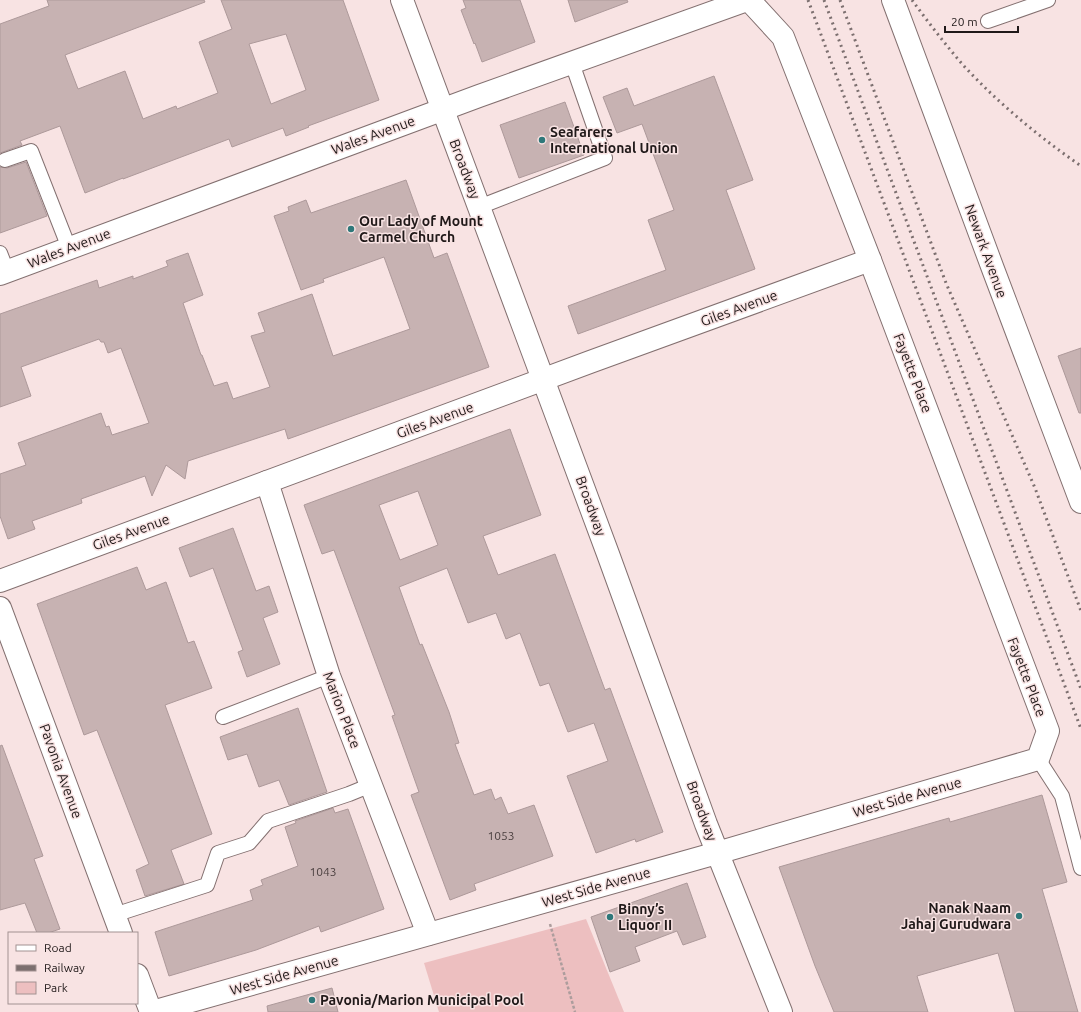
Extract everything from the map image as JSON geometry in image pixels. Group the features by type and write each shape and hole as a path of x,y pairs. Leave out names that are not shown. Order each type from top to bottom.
{"street":[{"name":"Broadway","path":"402,0 544,380 717,853 781,1012"},
{"name":"Wales Avenue","path":"2,266 69,248 443,110 748,0"},
{"name":"Fayette Place","path":"748,0 783,37 870,260 1048,731 1038,759"},
{"name":"Newark Avenue","path":"893,0 995,276 1081,502"},
{"name":"Giles Avenue","path":"0,581 590,362 870,260"},
{"name":"Marion Place","path":"267,482 329,676 428,934"},
{"name":"Pavonia Avenue","path":"0,608 118,924"},
{"name":"West Side Avenue","path":"152,1012 717,853 1038,759"},
{"path":"138,978 152,1012"}],"lane":[{"path":"988,21 1048,0"},
{"path":"479,206 605,158 572,63"},
{"path":"5,160 31,151 69,248"},
{"path":"224,717 329,676"},
{"path":"1038,759 1062,796 1081,868"},
{"path":"118,924 207,885 218,853 248,843 268,821 349,794 371,785"}],"path":[{"path":"550,924 575,1012"}],"green space":[{"path":"586,919 624,1012 439,1012 424,963"}],"building":[{"path":"47,0 204,0 205,2 65,55 78,89 125,71 143,119 176,106 177,109 218,93 199,42 232,29 221,0 343,0 379,100 308,126 309,127 286,136 283,128 232,147 229,139 85,193 60,126 20,141 22,145 0,153 0,24 49,6","holes":["286,34 306,90 271,104 249,44"]},
{"path":"463,0 520,0 535,42 482,62 461,10 466,8"},
{"path":"568,0 627,0 628,2 575,22"},
{"path":"714,76 753,180 726,190 755,269 578,334 568,306 666,270 648,220 674,210 642,124 617,133 603,97 627,88 634,106"},
{"name":"Seafarers International Union","path":"565,102 584,155 519,178 500,125"},
{"path":"26,162 47,216 0,233 0,167 7,168"},
{"path":"406,180 434,258 447,253 489,367 288,439 285,429 188,461 185,479 166,465 152,496 145,476 81,499 82,503 32,521 35,529 8,539 0,516 0,474 26,465 18,443 101,413 106,427 109,426 112,435 149,423 121,348 108,353 104,342 101,342 99,339 21,367 31,396 0,407 0,314 97,280 99,288 133,276 133,279 168,266 166,261 188,253 203,295 183,303 201,355 214,386 227,382 233,399 270,387 251,336 265,332 258,313 312,294 333,356 410,329 384,257 323,279 324,282 301,290 274,216 289,211 288,207 306,200 311,213"},
{"path":"1081,348 1081,413 1079,413 1058,356"},
{"path":"510,429 541,515 483,536 498,575 555,554 605,690 610,688 663,832 636,842 635,839 596,853 567,776 608,761 594,723 568,732 549,683 540,686 520,633 506,639 496,613 468,623 447,568 399,587 420,645 422,644 449,712 459,743 455,744 474,795 491,789 495,800 501,797 508,814 534,805 553,856 474,884 476,890 450,900 411,795 419,792 392,716 395,715 334,550 322,554 304,505","holes":["418,491 438,545 400,560 379,505"]},
{"path":"233,528 256,591 269,586 278,612 263,618 280,664 247,677 238,652 243,650 213,568 190,577 179,548"},
{"path":"137,567 146,590 166,582 188,643 194,641 212,688 165,705 212,834 171,850 184,884 145,896 136,870 149,864 97,730 84,735 37,604"},
{"path":"298,708 327,792 289,805 279,780 259,787 247,754 228,760 220,737"},
{"path":"2,745 43,856 34,859 60,929 51,932 37,932 25,903 0,910 0,746"},
{"path":"1042,795 1067,882 1042,889 1078,1012 1015,1012 998,953 917,976 928,1012 834,1012 815,966 779,867 949,818 950,822"},
{"path":"333,808 335,813 348,809 384,909 321,932 319,926 256,950 169,976 155,932 253,900 250,890 263,885 261,880 298,866 285,827 296,823 295,821"},
{"path":"687,883 706,937 683,945 677,931 635,947 640,961 610,972 591,917"},
{"name":"Pavonia/Marion Municipal Pool","path":"332,988 338,1012 268,1012 267,1006"}],"railway":[{"path":"808,0 1081,729"},
{"path":"824,0 1081,689"},
{"path":"840,0 946,283 1035,488 1081,611"},
{"path":"912,0 956,57 990,93 1034,131 1081,166"}],"place":[{"name":"Seafarers International Union","path":"542,140"},
{"name":"Our Lady of Mount Carmel Church","path":"351,229"},
{"name":"Nanak Naam Jahaj Gurudwara","path":"1019,916"},
{"name":"Binny’s Liquor II","path":"610,917"},
{"name":"Pavonia/Marion Municipal Pool","path":"312,1000"}]}
